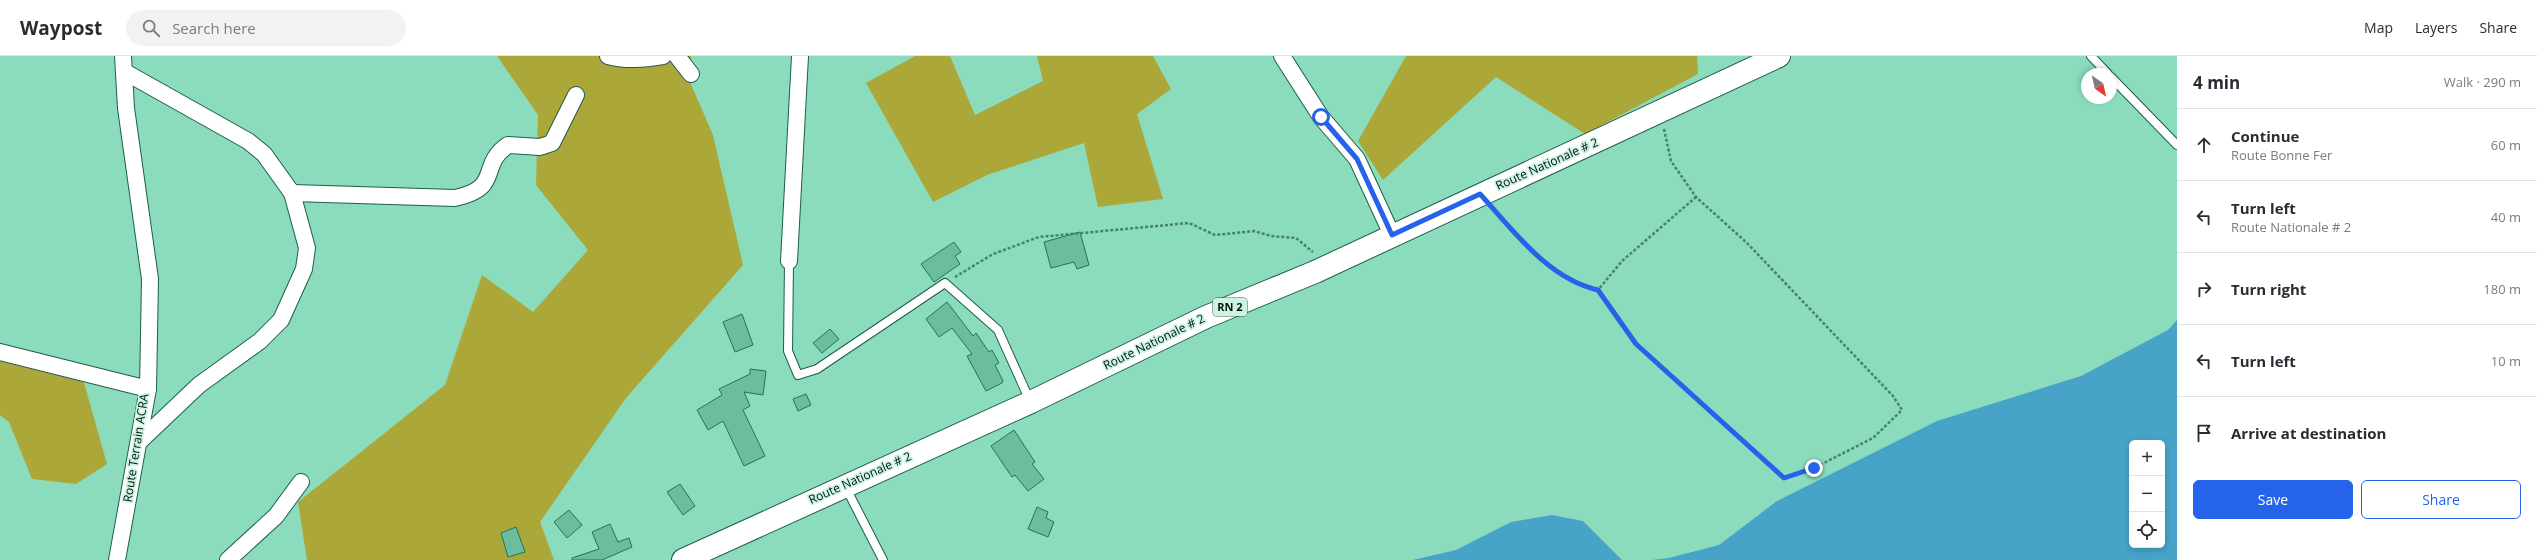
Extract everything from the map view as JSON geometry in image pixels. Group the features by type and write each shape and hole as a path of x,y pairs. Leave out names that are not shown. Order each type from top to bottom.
{"main road":[{"name":"Route Nationale # 2","path":"683,560 1030,402 1206,317 1329,266 1392,235 1660,113 1779,56"}],"street":[{"path":"608,56 619,59 644,59 663,56"},
{"path":"677,56 691,74"},
{"path":"789,261 800,56"},
{"path":"1282,56 1321,117 1357,159 1392,235"},
{"path":"125,61 248,141 269,160 292,193 307,248 304,269 281,320 260,341 199,385 139,442"},
{"path":"125,61 126,108 150,279 148,390"},
{"path":"292,193 455,198 466,196 484,187 488,180 494,157 508,145 540,147 552,143 576,95"},
{"name":"Route Terrain ACRA","path":"0,352 148,390 117,560"},
{"path":"228,560 276,516 301,482"}],"lane":[{"path":"2091,56 2102,68"},
{"path":"2117,83 2177,145"},
{"path":"789,261 788,351 798,375 817,369 945,283 998,330 1030,402"},
{"path":"845,485 883,560"}],"path":[{"path":"1480,194 1537,255 1570,280 1583,287 1598,290 1636,344 1784,478 1814,468 1873,438 1902,410 1893,396 1747,243 1696,197 1671,161 1660,113"},
{"path":"1598,290 1622,262 1696,197"},
{"path":"945,283 993,254 1040,237 1189,223 1215,235 1254,231 1271,236 1296,238 1329,266"}],"shaded area":[{"path":"497,56 691,56 690,82 713,135 743,265 626,398 540,522 554,560 307,560 298,502 445,385 482,275 533,312 588,250 536,185 538,115"},
{"path":"915,56 950,56 975,115 1043,81 1037,56 1153,56 1171,89 1137,114 1163,199 1098,207 1084,143 987,175 933,202 866,83"},
{"path":"1406,56 1697,56 1698,74 1585,134 1496,77 1383,180 1358,141"},
{"path":"0,360 30,364 83,379 107,464 76,484 32,479 9,422 0,415"}],"water":[{"path":"2177,320 2177,560 1652,560 1669,558 1719,545 1777,501 1937,421 2081,376 2168,330"},
{"path":"1552,515 1583,521 1622,560 1413,560 1456,550 1511,522"}],"building":[{"path":"1080,232 1089,265 1077,269 1074,262 1051,268 1044,242"},
{"path":"954,242 961,252 955,256 960,264 934,282 921,264"},
{"path":"947,302 973,336 976,333 989,352 992,350 999,363 995,365 1003,381 1002,383 986,391 967,356 972,354 952,328 939,337 926,319"},
{"path":"742,314 753,345 735,352 723,322"},
{"path":"830,329 839,339 822,353 813,343"},
{"path":"750,369 766,371 763,395 744,392 750,406 743,410 765,456 744,466 723,421 708,430 697,410 722,395 719,389 750,374"},
{"path":"806,394 811,405 798,411 793,399"},
{"path":"1014,430 1035,462 1032,464 1044,479 1028,491 1015,475 1012,477 991,446"},
{"path":"680,484 695,506 683,515 667,492"},
{"path":"1037,507 1048,512 1046,518 1054,522 1048,537 1028,529"},
{"path":"569,510 582,525 567,538 554,522"},
{"path":"610,524 618,542 629,538 632,547 602,560 572,560 572,558 599,549 592,532"},
{"path":"516,527 525,552 508,557 501,533"}],"route":[{"path":"1321,117 1357,159 1392,235 1480,194 1537,255 1570,280 1583,287 1598,290 1636,344 1784,478 1814,468"}]}
